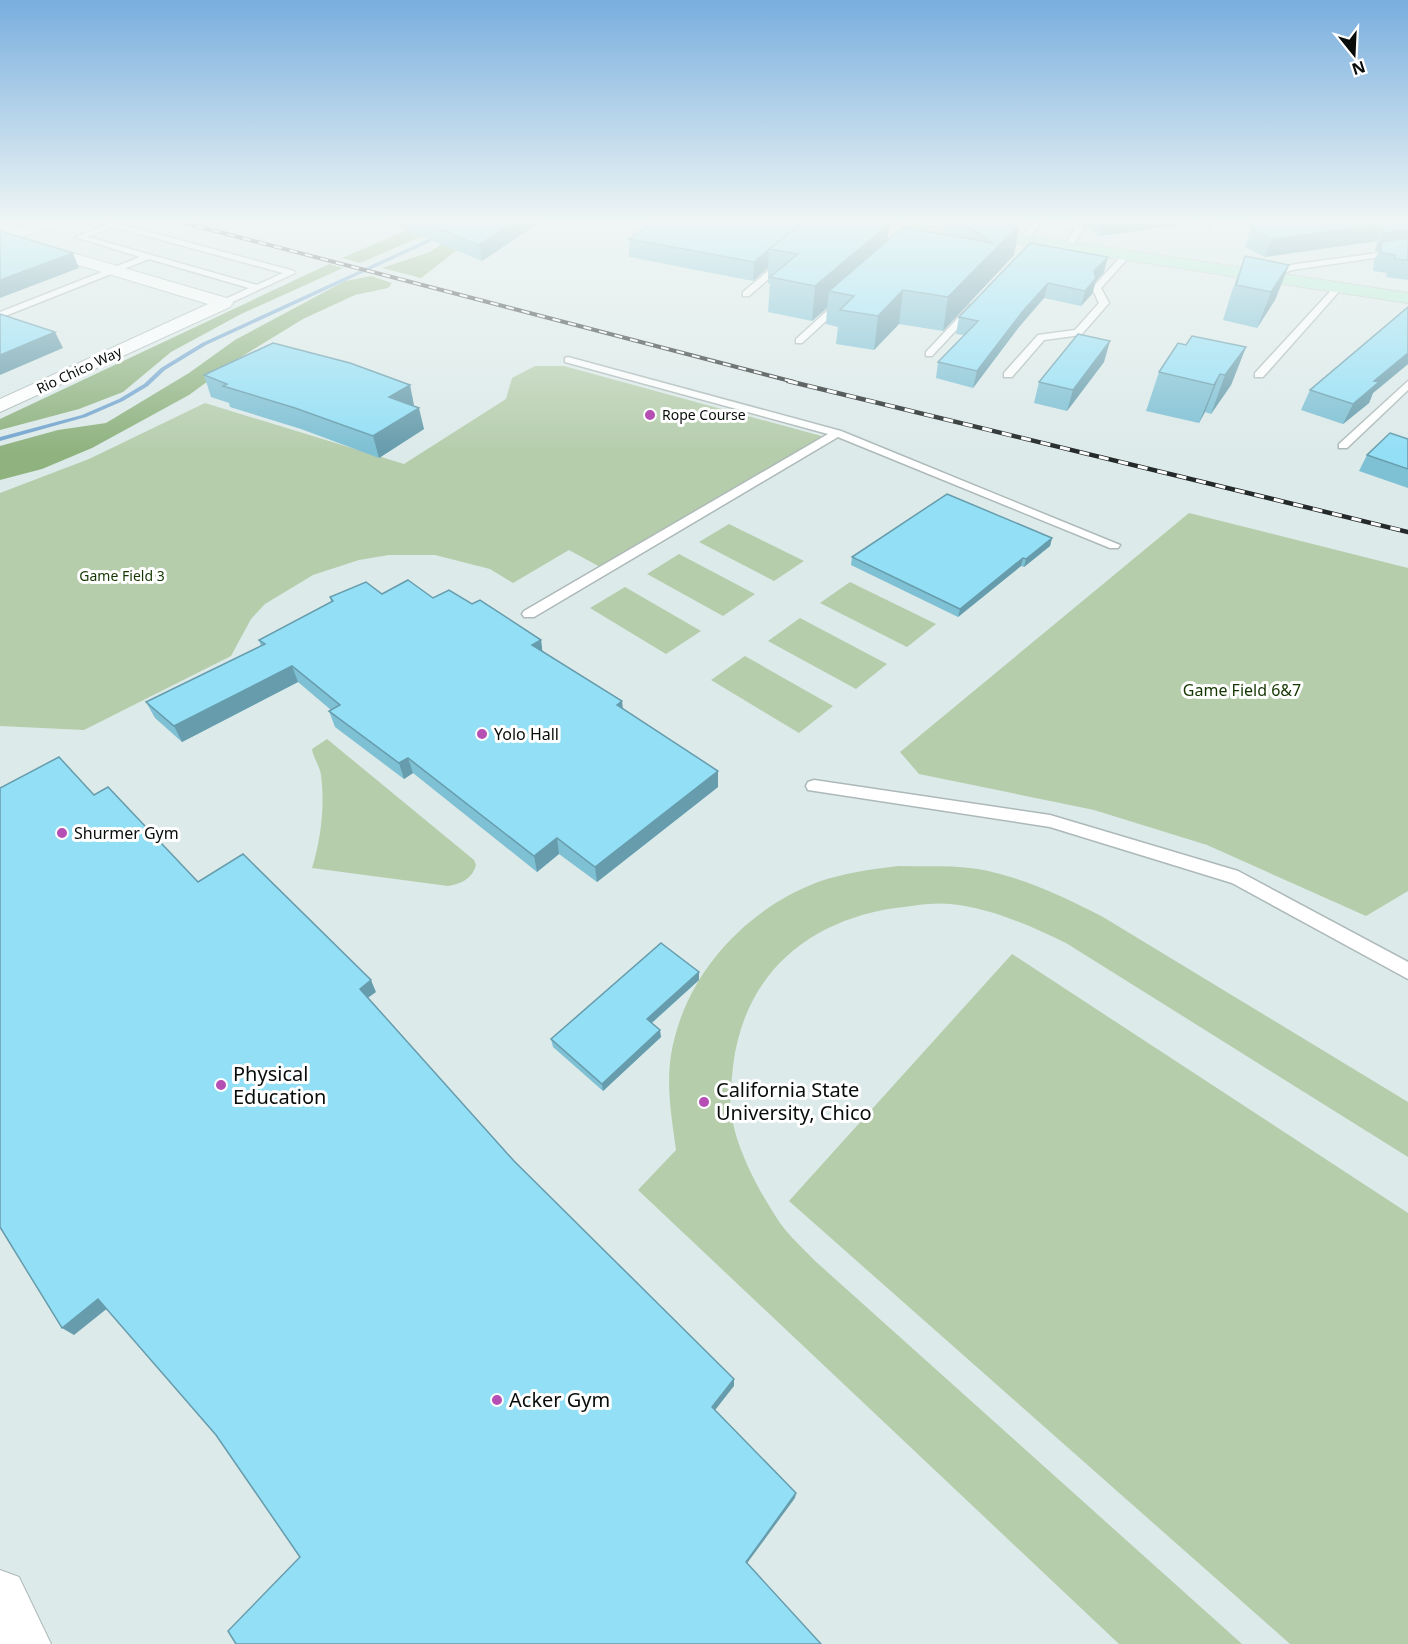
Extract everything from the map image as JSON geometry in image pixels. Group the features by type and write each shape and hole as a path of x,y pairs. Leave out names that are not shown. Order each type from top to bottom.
{"street":[{"path":"210,299 224,303"},
{"name":"Rio Chico Way","path":"0,406 224,303"},
{"path":"0,1596 24,1644"}],"lane":[{"path":"0,315 42,299"},
{"path":"224,303 233,299"},
{"path":"799,341 847,299"},
{"path":"928,354 980,299"},
{"path":"1008,375 1041,337 1078,333 1104,303 1102,299"},
{"path":"1258,375 1328,299"},
{"path":"568,360 837,433 1114,544"},
{"path":"1343,446 1408,384"},
{"path":"529,614 837,433"},
{"path":"814,786 1050,821 1238,878 1408,971"}],"green space":[{"path":"255,299 275,299 241,314 171,352 123,392 79,409 0,430 0,419"},
{"path":"312,299 347,299 303,319 241,357 189,395 92,448 42,469 0,480 0,446 58,430 106,423 189,373 235,340"},
{"name":"Game Field 3","path":"535,366 564,366 825,437 600,567 569,550 513,583 490,569 435,555 389,555 359,560 313,575 265,604 251,619 231,656 84,730 0,726 0,493 89,459 205,403 404,464 506,399 512,378"},
{"name":"Game Field 6&7","path":"1189,513 1408,568 1408,891 1366,916 1207,845 1094,810 919,774 900,752"},
{"path":"729,524 804,561 774,581 699,542"},
{"path":"679,554 755,594 723,616 647,574"},
{"path":"850,582 936,624 907,647 820,603"},
{"path":"625,587 701,631 666,654 590,608"},
{"path":"800,618 887,664 856,689 768,641"},
{"path":"745,656 833,706 799,733 711,680"},
{"path":"327,739 474,860 476,865 469,877 462,882 448,886 312,868 320,834 323,799 320,772 312,749"},
{"path":"899,866 948,867 994,872 1042,888 1073,902 1103,917 1408,1102 1408,1157 1066,943 995,913 950,904 915,905 863,915 834,925 808,940 785,958 766,979 751,1005 740,1034 731,1088 730,1106 733,1125 743,1155 764,1198 792,1238 1242,1644 1119,1644 638,1190 676,1150 669,1091 671,1055 678,1026 689,999 704,973 722,949 742,928 791,894 838,876"},
{"path":"1012,954 1408,1213 1408,1644 1290,1644 789,1201"}],"building":[{"path":"851,299 895,299 878,316 840,310"},
{"path":"977,299 1034,299 977,371 938,362 978,321 959,317"},
{"path":"1408,307 1408,353 1374,381 1379,382 1353,404 1310,390"},
{"path":"0,314 55,332 0,355"},
{"path":"1078,334 1110,341 1073,390 1039,382"},
{"path":"1192,336 1246,347 1225,375 1220,374 1214,385 1159,372 1178,343 1186,345"},
{"path":"273,343 350,363 410,385 389,397 419,408 373,436 295,408 223,386 227,384 204,375"},
{"path":"1390,433 1408,439 1408,469 1367,455"},
{"path":"947,494 1052,538 1026,559 1023,558 960,609 852,557"},
{"name":"Yolo Hall","path":"408,580 433,598 449,590 472,604 480,600 541,640 532,645 622,701 617,705 718,771 595,867 557,838 534,856 408,758 399,763 329,711 340,705 292,666 174,726 146,702 265,644 259,640 333,601 330,597 366,582 382,594"},
{"path":"59,757 94,795 108,787 198,882 243,854 371,980 360,989 514,1161 734,1379 712,1407 796,1493 746,1562 821,1644 236,1644 228,1631 300,1557 216,1435 98,1299 62,1328 0,1227 0,788"},
{"path":"661,943 699,972 647,1019 660,1030 602,1084 551,1039"}],"waterway":[{"path":"0,439 84,416 121,400 146,385 163,369 204,344 303,299"}],"railway":[{"path":"475,299 794,382"},
{"path":"788,381 1408,532"}],"place":[{"name":"Rope Course","path":"650,415"},
{"name":"Yolo Hall","path":"482,734"},
{"name":"Shurmer Gym","path":"62,833"},
{"name":"Physical Education","path":"221,1085"},
{"name":"California State University, Chico","path":"704,1102"},
{"name":"Acker Gym","path":"497,1400"}]}
